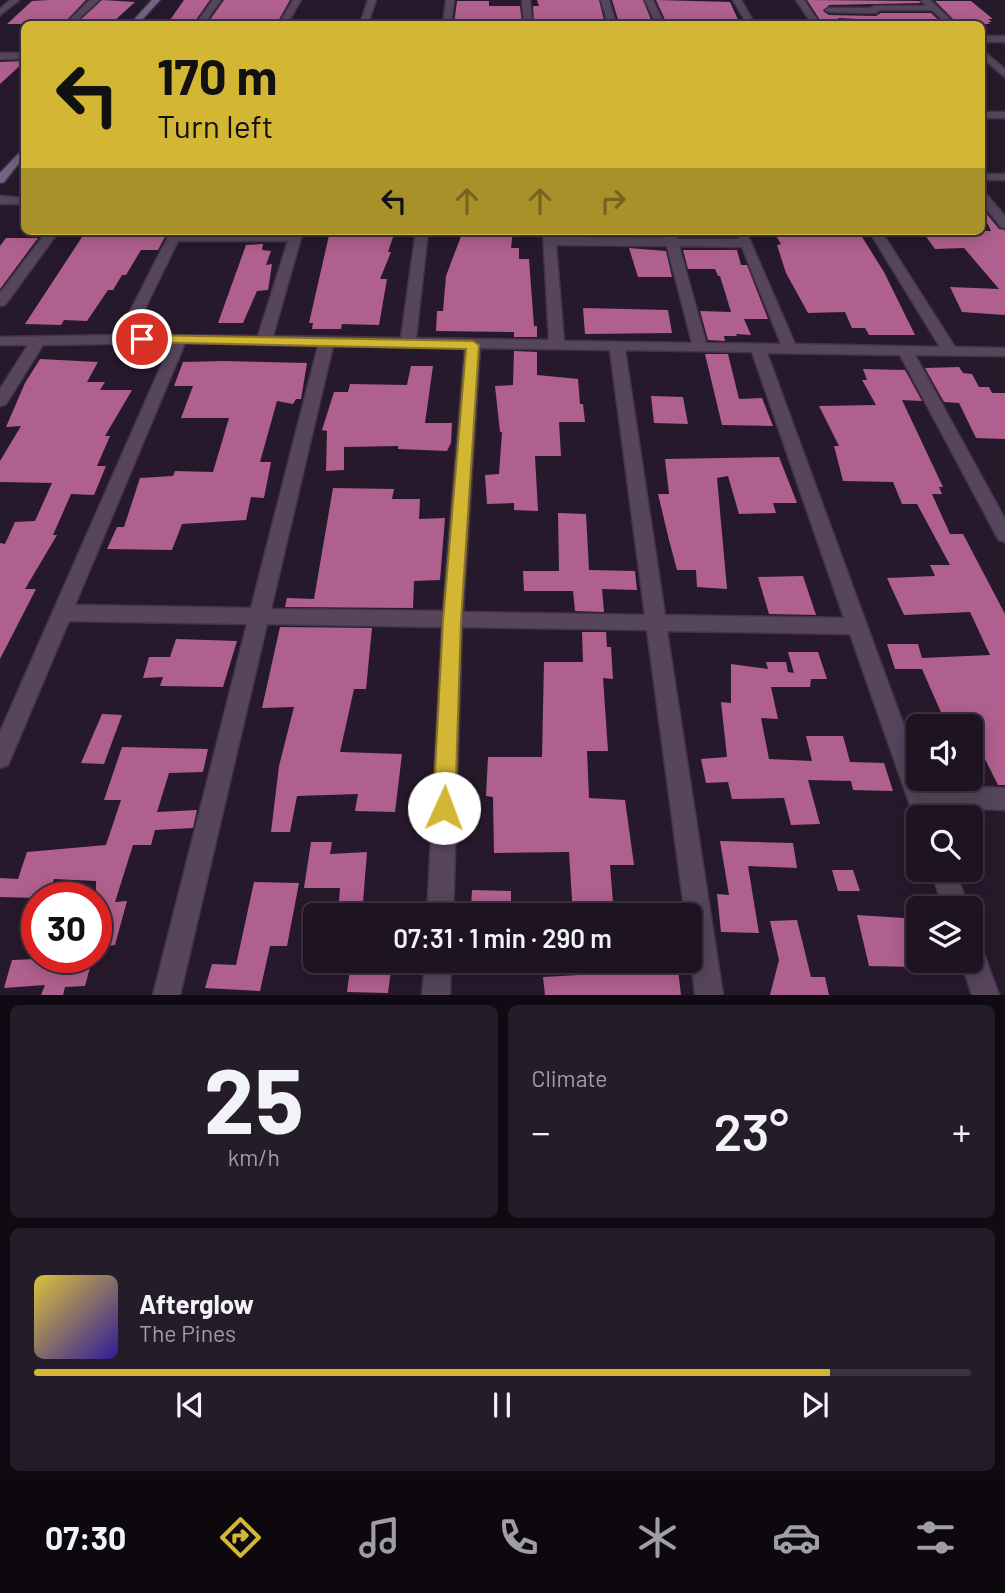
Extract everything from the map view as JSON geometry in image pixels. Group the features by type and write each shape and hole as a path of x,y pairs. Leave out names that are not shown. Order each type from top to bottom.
{"street":[{"path":"0,13 15,0"},
{"path":"72,21 95,0"},
{"path":"137,21 156,0"},
{"path":"202,21 217,0"},
{"path":"285,21 297,0"},
{"path":"365,21 372,0"},
{"path":"447,21 450,0"},
{"path":"526,0 528,21"},
{"path":"605,0 611,21"},
{"path":"649,0 659,21"},
{"path":"737,0 749,21"},
{"path":"800,0 814,21"},
{"path":"821,0 837,21"},
{"path":"867,0 885,21"},
{"path":"925,0 948,21"},
{"path":"807,11 933,8"},
{"path":"985,39 1005,39"},
{"path":"0,56 21,56"},
{"path":"985,56 1005,74"},
{"path":"985,115 1005,115"},
{"path":"0,180 21,155"},
{"path":"985,177 1005,177"},
{"path":"0,200 21,201"},
{"path":"985,200 1005,224"},
{"path":"0,302 50,235"},
{"path":"123,339 175,235"},
{"path":"264,341 296,235"},
{"path":"408,343 422,235"},
{"path":"878,235 950,351"},
{"path":"557,346 549,236 745,237 790,349"},
{"path":"670,237 700,347"},
{"path":"0,341 180,339 1005,352"},
{"path":"0,758 180,339"},
{"path":"0,401 38,341"},
{"path":"166,995 326,342"},
{"path":"440,903 452,621 473,345"},
{"path":"617,346 709,995"},
{"path":"758,348 920,805"},
{"path":"905,351 1005,535"},
{"path":"64,612 452,621 856,626"},
{"path":"942,805 1005,799"},
{"path":"436,995 437,973"},
{"path":"978,973 986,995"}],"building":[{"path":"86,0 66,21 21,21 21,24 7,24 32,1"},
{"path":"102,0 135,2 114,21 79,21"},
{"path":"184,0 210,0 195,21 170,20"},
{"path":"224,0 290,0 278,21 209,21"},
{"path":"537,0 599,0 604,21 534,21 533,6 539,6"},
{"path":"612,0 643,0 652,21 618,21"},
{"path":"656,0 730,2 739,21 666,21"},
{"path":"807,0 919,1 921,3 829,5 823,11 829,15 876,16 881,13 931,13 940,21 839,18 836,21 821,21"},
{"path":"457,1 489,1 489,6 520,6 522,21 454,21"},
{"path":"935,1 971,1 993,19 988,19 992,22 988,22 990,24 985,24 985,21 955,21"},
{"path":"21,61 21,65 0,84 0,62"},
{"path":"985,213 999,229 1005,230 1005,315 962,312 950,287 999,289 964,248 935,249 925,235 985,235 985,231 991,231"},
{"path":"83,235 166,235 158,250 141,250 126,275 122,275 113,290 108,290 87,321 64,320 61,325 25,324"},
{"path":"329,235 394,235 388,252 391,252 380,279 387,279 379,325 342,324 341,329 312,329 313,323 309,323"},
{"path":"461,235 513,235 511,248 519,248 519,259 529,259 537,337 514,337 514,332 436,331 437,311 443,311 446,276"},
{"path":"775,235 861,235 884,272 915,335 869,335 865,328 852,328 845,312 808,313 786,273 777,245 781,244"},
{"path":"6,238 38,238 0,289 0,246"},
{"path":"263,244 262,250 271,251 266,265 272,264 268,290 257,291 243,323 218,323 246,245"},
{"path":"629,248 666,251 672,277 638,277"},
{"path":"683,250 737,250 741,265 747,265 768,319 744,319 751,335 724,336 725,341 708,340 700,311 731,312 720,276 715,269 688,269"},
{"path":"583,308 668,310 672,333 585,334"},
{"path":"514,351 537,352 537,375 578,379 580,404 583,404 585,422 559,422 561,456 535,456 538,511 514,510 514,503 487,504 485,475 499,474 502,432 495,386 513,385"},
{"path":"705,354 728,354 739,399 762,398 773,426 722,425"},
{"path":"40,359 98,362 87,382 105,382 100,390 132,390 105,436 110,436 97,466 106,466 94,495 71,494 53,535 57,535 25,589 36,589 0,659 0,543 5,544 15,522 35,521 52,483 0,482 0,461 21,426 6,427 25,383"},
{"path":"183,362 307,363 301,399 296,399 293,404 277,401 260,462 271,462 264,498 251,497 246,520 182,524 172,550 107,549 117,527 124,527 140,478 173,476 175,471 213,472 229,418 181,418 193,386 174,386"},
{"path":"411,366 433,366 425,423 452,423 451,443 447,451 398,449 398,446 344,447 344,470 326,471 327,431 322,430 334,392 348,392 350,384 407,385"},
{"path":"959,367 963,373 972,374 979,387 989,387 992,393 1005,393 1005,439 976,438 959,403 944,402 925,368"},
{"path":"863,369 905,370 922,401 902,400 943,487 939,487 942,494 932,494 950,534 963,534 1005,614 1005,785 998,785 983,755 983,714 942,714 922,669 895,669 887,644 918,644 922,658 990,655 970,612 904,615 887,578 935,576 930,565 950,565 917,504 902,504 893,482 843,481 834,446 839,446 819,406 876,405 862,380 867,380"},
{"path":"651,396 683,397 688,424 654,423"},
{"path":"779,457 797,503 773,503 776,513 739,514 728,476 717,478 727,589 697,587 696,570 677,570 669,540 658,494 669,494 665,459"},
{"path":"333,488 394,489 392,499 420,499 419,519 445,518 440,580 414,581 413,608 285,607 287,598 314,599"},
{"path":"558,513 586,514 589,570 635,571 637,590 602,589 604,612 575,611 573,591 524,591 523,571 559,571"},
{"path":"803,576 816,615 769,614 758,577"},
{"path":"280,627 372,628 366,689 354,689 340,752 402,754 395,812 355,811 358,794 297,796 290,832 271,832 279,766 294,707 262,708"},
{"path":"582,632 606,632 607,647 611,647 613,679 603,678 608,751 587,751 589,798 625,800 634,865 610,865 613,903 572,903 569,852 494,853 493,797 486,796 488,757 542,757 544,662 583,662"},
{"path":"176,639 237,641 223,687 160,686 163,677 143,678 149,657 170,657"},
{"path":"788,652 818,652 827,679 811,679 810,687 771,687 778,719 761,718 769,759 812,761 806,736 843,736 850,762 884,763 893,791 853,790 851,781 808,780 820,824 791,825 784,798 732,799 728,782 706,783 701,759 727,757 721,702 731,703 731,664 768,669 766,662 786,662 788,672 794,673"},
{"path":"102,714 122,715 104,764 81,763"},
{"path":"122,747 208,749 203,772 169,773 157,812 197,810 193,828 155,830 151,845 133,845 115,902 127,901 115,945 112,945 112,882 54,879 53,882 21,882 21,897 0,897 0,878 18,879 27,852 106,845 121,800 104,800"},
{"path":"720,841 793,843 797,868 748,866 759,933 721,932 717,894 729,895"},
{"path":"311,842 332,842 330,854 367,852 363,903 339,903 340,888 304,888"},
{"path":"832,870 853,870 860,891 838,891"},
{"path":"254,882 299,883 287,946 270,946 260,991 205,988 212,964 236,965"},
{"path":"472,890 511,891 511,903 471,903"},
{"path":"857,915 904,918 906,967 869,966"},
{"path":"797,920 811,977 825,977 829,995 770,995 779,960 770,921"},
{"path":"12,960 21,960 21,973 88,973 85,986 65,987 63,995 41,995 45,985 4,988"},
{"path":"349,973 391,973 388,993 347,992"},
{"path":"678,973 681,995 545,995 543,977"}],"route":[{"path":"142,339 473,345 452,621 444,808"}]}
